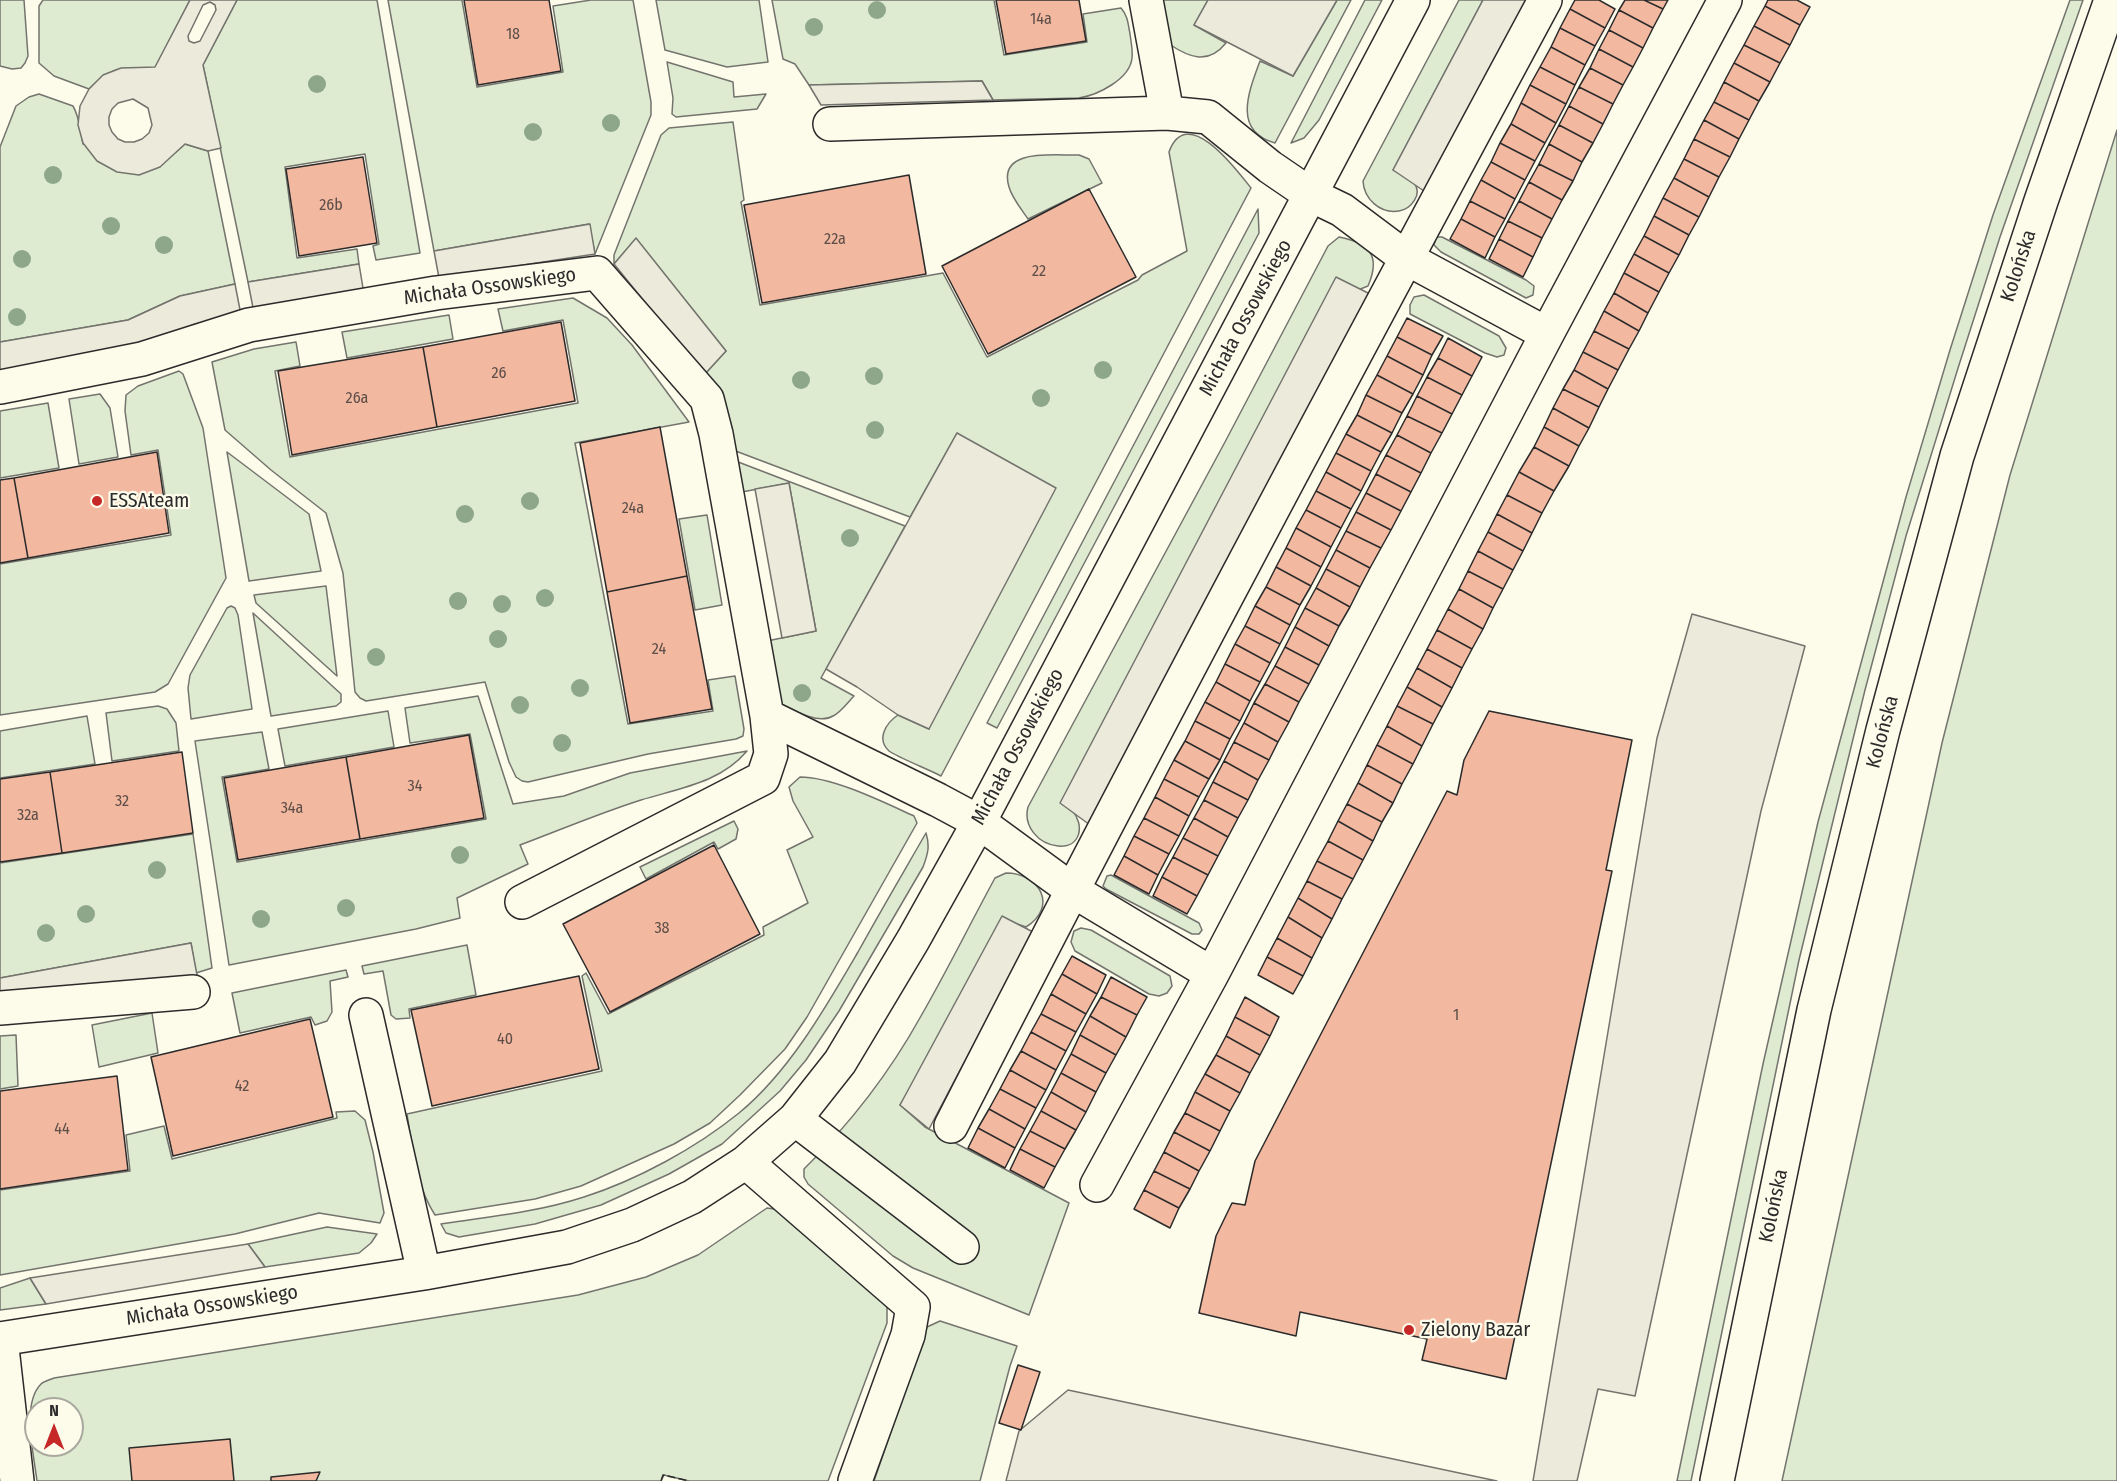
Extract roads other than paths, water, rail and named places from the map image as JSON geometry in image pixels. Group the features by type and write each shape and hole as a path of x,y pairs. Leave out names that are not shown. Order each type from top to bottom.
{"street":[{"path":"1146,0 1167,113"},
{"name":"Michała Ossowskiego","path":"0,1339 424,1273 567,1247 632,1225 692,1197 746,1162 795,1119 840,1062 913,940 979,822 1413,0"},
{"path":"951,1126 1072,890 1545,0"},
{"path":"1097,1185 1212,974 1547,334 1725,0"},
{"name":"Kolońska","path":"1717,1481 1814,1010 1884,730 1957,456 2041,201 2111,0"},
{"path":"830,124 1167,113 1208,117 1270,167 1311,195 1342,210 1406,258 1547,334"},
{"name":"Michała Ossowskiego","path":"0,387 142,359 249,325 436,293 597,273 707,399 716,434 767,716 771,754 763,778 522,902"},
{"path":"767,716 979,822 1072,890 1212,974"},
{"path":"0,1008 193,992"},
{"path":"366,1015 424,1273"},
{"path":"795,1119 962,1246"},
{"path":"746,1162 913,1307 908,1335 855,1481"},
{"path":"0,1339 17,1481"}],"place":[{"name":"ESSAteam","path":"97,501"},
{"name":"Zielony Bazar","path":"1409,1330"}]}
